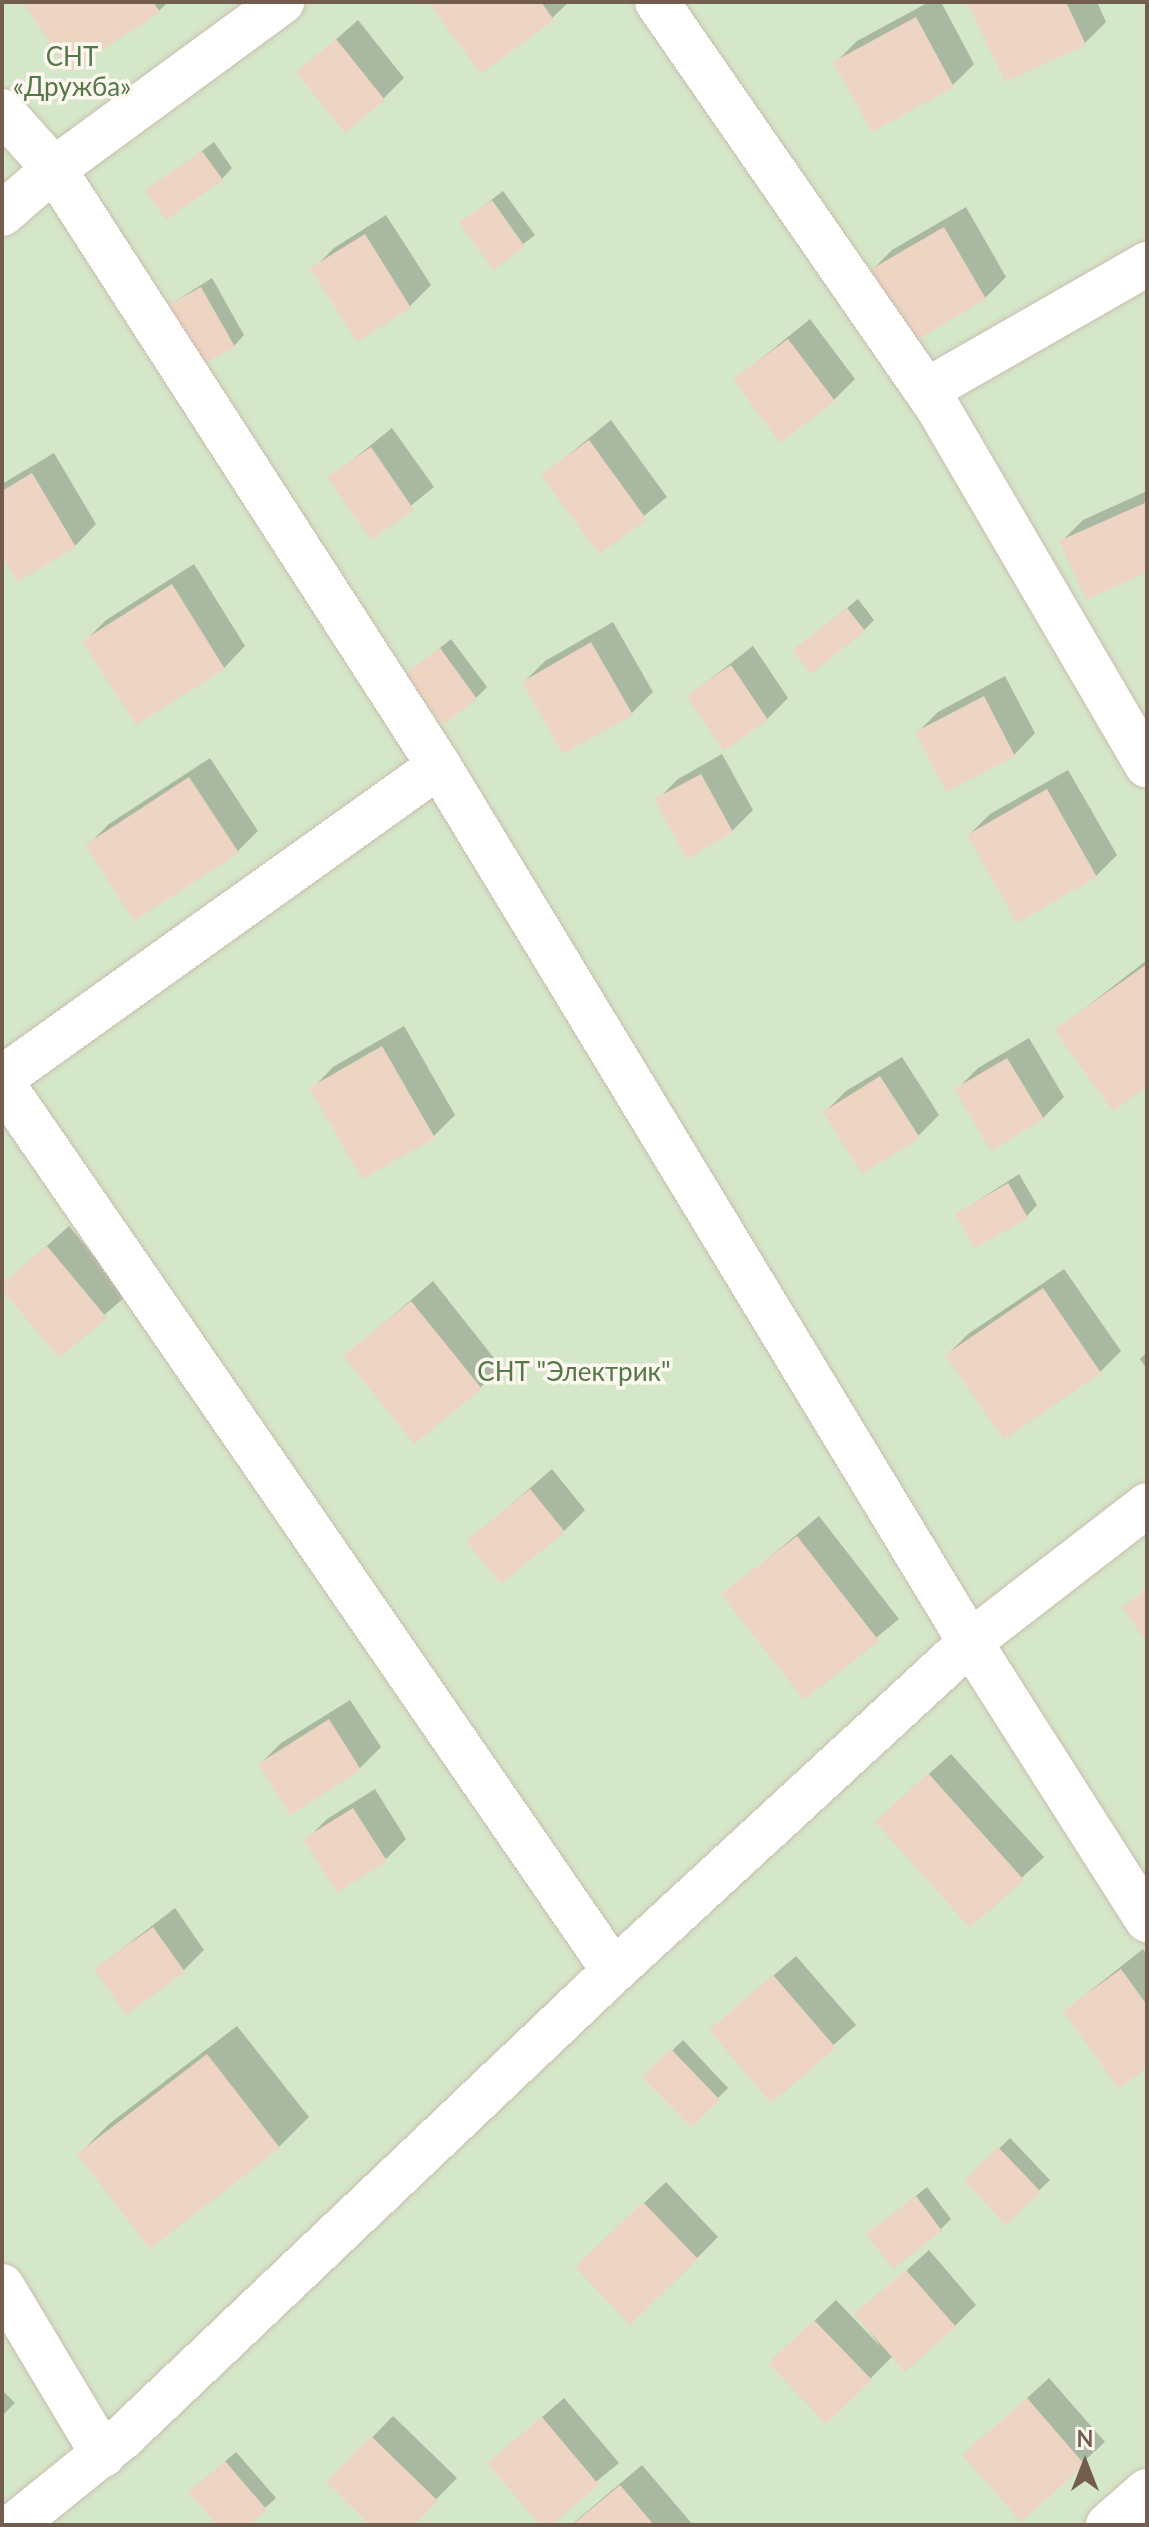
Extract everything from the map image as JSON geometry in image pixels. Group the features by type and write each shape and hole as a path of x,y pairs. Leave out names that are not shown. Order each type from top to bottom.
{"street":[{"path":"2,214 54,169 282,2"},
{"path":"657,2 927,390 1147,765"},
{"path":"2,111 54,169 439,766 970,1642 1147,1920"},
{"path":"927,390 1147,264"},
{"path":"439,766 2,1081 614,1971"},
{"path":"14,2525 103,2455 614,1971 970,1642 1147,1505"},
{"path":"2,2286 103,2455"},
{"path":"1108,2525 1147,2491"}],"green space":[{"name":"СНТ \"Электрик\"","path":"2,2 1147,2 1147,2525 2,2525"}],"building":[{"path":"23,2 153,2 160,12 69,72"},
{"path":"428,2 541,2 554,20 481,74"},
{"path":"967,2 1066,2 1086,45 1005,82"},
{"path":"916,17 954,87 872,132 833,62"},
{"path":"336,39 385,100 345,133 296,72"},
{"path":"202,151 223,180 166,220 145,190"},
{"path":"492,200 525,247 493,270 459,222"},
{"path":"944,227 986,299 910,344 868,271"},
{"path":"365,234 411,308 357,342 310,268"},
{"path":"201,287 235,347 197,367 164,307"},
{"path":"788,339 835,401 780,443 733,379"},
{"path":"589,440 647,520 599,554 541,475"},
{"path":"371,447 414,510 371,540 327,477"},
{"path":"32,473 76,547 17,582 2,557 2,491"},
{"path":"1147,502 1147,572 1086,600 1059,541"},
{"path":"172,584 225,669 136,725 82,641"},
{"path":"847,608 865,631 811,674 792,650"},
{"path":"591,642 633,715 563,754 522,682"},
{"path":"440,648 477,699 443,725 405,674"},
{"path":"731,665 768,720 724,751 686,696"},
{"path":"984,696 1015,756 946,792 915,732"},
{"path":"701,774 733,832 687,859 654,799"},
{"path":"189,777 239,853 134,921 85,845"},
{"path":"1047,789 1097,877 1017,923 967,835"},
{"path":"1147,964 1147,1087 1113,1111 1054,1030"},
{"path":"382,1046 435,1138 362,1179 309,1088"},
{"path":"1007,1058 1044,1119 991,1151 954,1089"},
{"path":"880,1076 920,1138 862,1174 823,1112"},
{"path":"1008,1183 1028,1218 975,1248 955,1214"},
{"path":"47,1246 107,1318 59,1358 2,1290 2,1284"},
{"path":"1043,1288 1101,1373 1004,1440 945,1355"},
{"path":"411,1301 482,1389 414,1444 343,1356"},
{"path":"530,1489 565,1532 501,1584 466,1541"},
{"path":"797,1536 879,1641 804,1700 721,1594"},
{"path":"1147,1589 1147,1643 1122,1607"},
{"path":"329,1719 361,1770 290,1815 258,1764"},
{"path":"928,1773 1024,1880 970,1928 875,1822"},
{"path":"353,1808 387,1861 337,1893 303,1839"},
{"path":"153,1927 185,1972 126,2015 94,1969"},
{"path":"1121,1969 1147,2005 1147,2068 1119,2089 1063,2011"},
{"path":"773,1975 836,2048 771,2103 709,2030"},
{"path":"671,2049 720,2100 691,2127 642,2077"},
{"path":"207,2054 280,2148 150,2249 77,2154"},
{"path":"998,2147 1041,2192 1006,2225 964,2181"},
{"path":"916,2196 942,2231 893,2269 866,2234"},
{"path":"643,2202 698,2259 630,2325 575,2267"},
{"path":"906,2270 956,2327 905,2372 854,2314"},
{"path":"814,2320 872,2380 826,2424 768,2363"},
{"path":"1027,2398 1085,2465 1021,2522 962,2455"},
{"path":"542,2417 599,2485 552,2525 540,2525 487,2463"},
{"path":"371,2436 438,2501 414,2525 370,2525 326,2482"},
{"path":"225,2461 267,2510 249,2525 217,2525 188,2492"},
{"path":"620,2485 654,2525 572,2525"}],"park label":[{"name":"СНТ «Дружба»","path":"72,72"}]}
